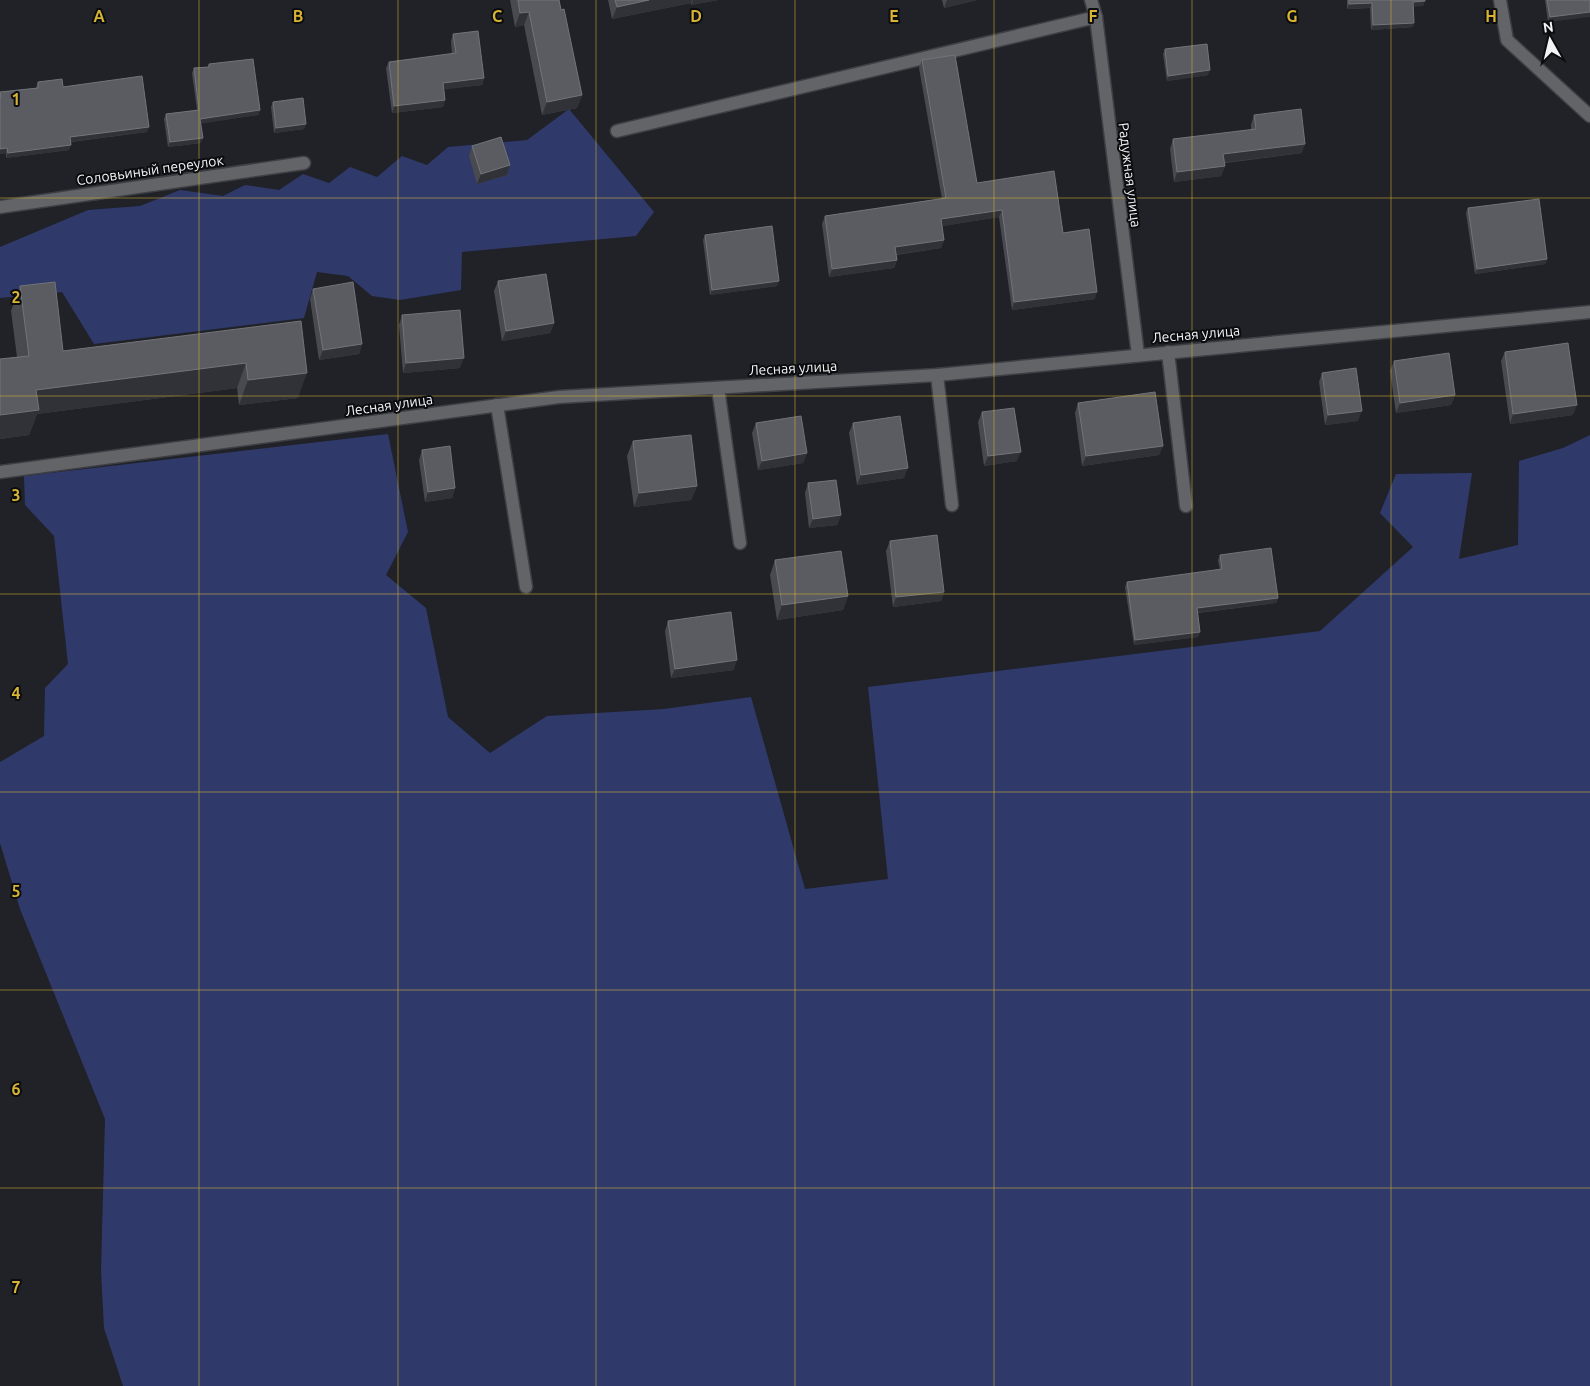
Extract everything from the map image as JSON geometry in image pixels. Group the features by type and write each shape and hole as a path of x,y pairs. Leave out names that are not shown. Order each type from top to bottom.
{"street":[{"name":"Радужная улица","path":"1091,0 1096,17 1138,355"},
{"path":"1500,0 1508,40 1590,116"},
{"path":"618,131 1096,17"},
{"name":"Соловьиный переулок","path":"0,207 304,163"},
{"name":"Лесная улица","path":"0,472 559,397 937,375 1590,312"},
{"path":"1168,352 1186,506"},
{"path":"937,375 952,505"},
{"path":"718,388 740,543"},
{"path":"497,405 526,587"}],"shaded area":[{"path":"569,109 654,212 636,236 462,252 461,290 400,300 372,296 348,276 317,272 304,318 94,344 62,292 0,298 0,247 88,210 140,206 180,190 223,196 245,185 279,190 303,174 329,183 350,167 377,177 402,156 427,165 448,147 527,140"},
{"path":"388,434 408,532 386,575 426,608 448,717 490,753 547,716 664,709 751,697 805,889 888,879 868,687 1320,631 1413,547 1380,513 1396,474 1472,473 1459,559 1518,545 1519,461 1563,448 1590,435 1590,1386 123,1386 104,1328 101,1271 105,1119 20,909 0,843 0,762 44,736 45,688 68,664 54,536 25,505 24,476"}],"building":[{"path":"518,0 559,0 561,10 564,9 582,95 547,102 529,12 520,13"},
{"path":"615,0 649,0 617,7"},
{"path":"1349,0 1425,1 1413,2 1414,23 1373,25 1372,3 1349,4"},
{"path":"1547,0 1590,0 1590,12 1550,17"},
{"path":"478,31 484,78 443,83 445,100 394,106 389,62 456,53 453,34"},
{"path":"1207,44 1210,70 1168,76 1165,49"},
{"path":"955,55 977,183 1054,171 1063,233 1089,229 1097,292 1014,302 1002,210 941,219 944,240 895,247 897,260 832,269 825,216 946,198 922,60"},
{"path":"253,59 260,110 200,119 203,138 170,142 166,114 199,110 194,68 209,67 209,64"},
{"path":"142,76 149,127 70,137 71,145 8,153 7,148 0,149 0,92 38,88 38,82 62,79 63,87"},
{"path":"303,98 306,124 276,128 273,102"},
{"path":"1301,109 1305,144 1223,154 1225,166 1177,172 1173,139 1256,129 1254,115"},
{"path":"501,137 510,165 481,174 472,146"},
{"path":"1539,199 1547,259 1477,269 1468,208"},
{"path":"772,226 779,281 712,290 705,235"},
{"path":"546,274 554,323 506,331 498,281"},
{"path":"55,282 63,351 301,321 307,373 248,380 246,363 36,390 39,410 0,415 0,359 29,356 20,286"},
{"path":"353,282 362,344 323,350 313,289"},
{"path":"460,310 464,358 406,363 402,315"},
{"path":"1568,343 1577,405 1513,414 1505,352"},
{"path":"1449,353 1455,395 1400,403 1394,361"},
{"path":"1356,368 1362,411 1328,415 1322,373"},
{"path":"1155,392 1163,446 1086,456 1078,403"},
{"path":"1014,408 1021,452 988,456 982,412"},
{"path":"801,416 807,453 762,461 756,423"},
{"path":"900,416 908,468 861,475 853,423"},
{"path":"691,435 697,486 639,493 633,441"},
{"path":"450,446 455,488 428,492 422,450"},
{"path":"836,480 841,515 813,519 808,483"},
{"path":"937,535 944,592 896,597 890,541"},
{"path":"1271,548 1278,598 1197,608 1200,632 1135,640 1127,582 1222,569 1220,555"},
{"path":"841,551 848,596 782,605 775,560"},
{"path":"731,612 737,660 675,669 668,621"}]}
